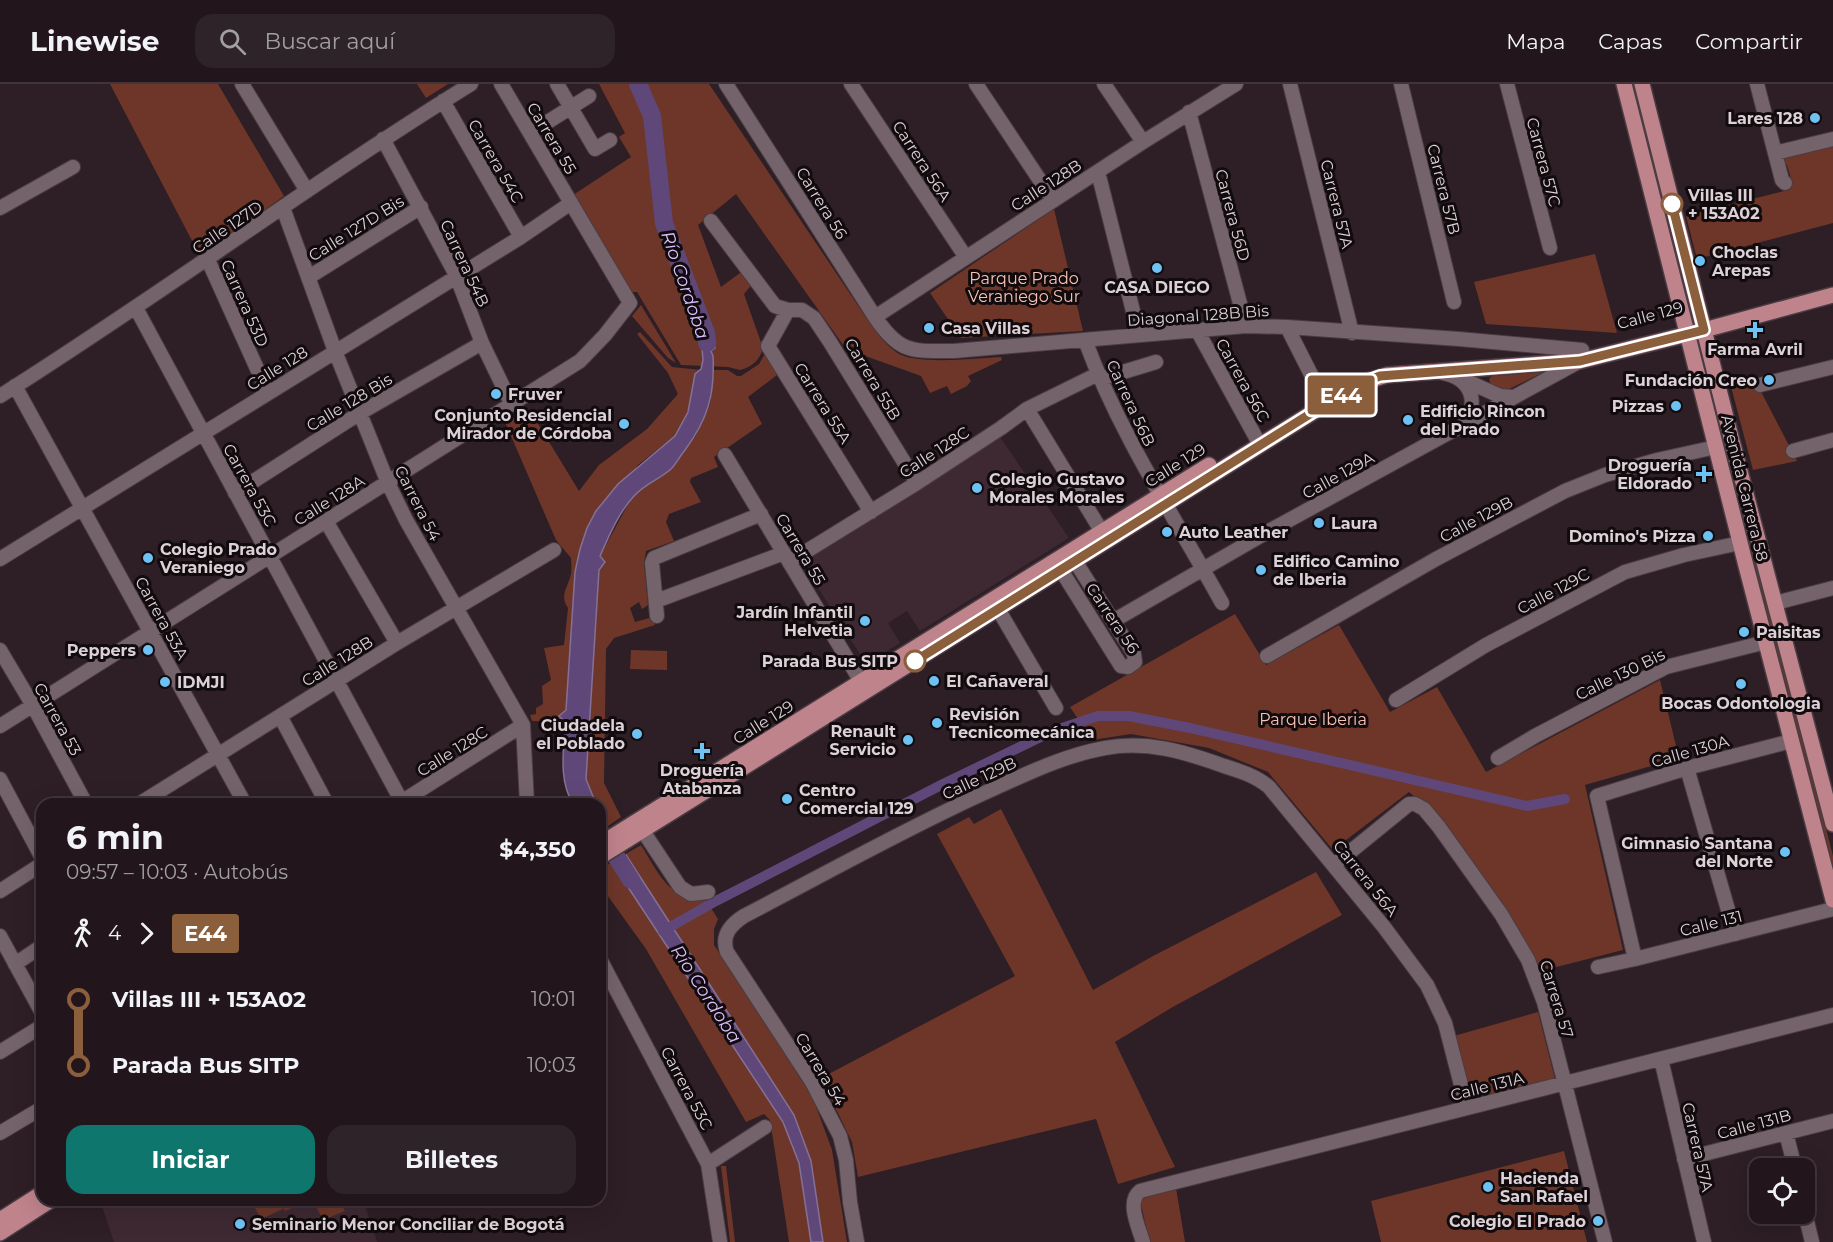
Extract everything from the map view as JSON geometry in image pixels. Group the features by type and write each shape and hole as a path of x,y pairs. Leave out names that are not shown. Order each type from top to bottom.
{"main road":[{"name":"Avenida Carrera 58","path":"1624,84 1833,900"},
{"name":"Avenida Carrera 58","path":"1642,84 1833,824"},
{"name":"Calle 129","path":"1324,400 1372,378 1581,356 1686,330 1833,284"},
{"name":"Calle 129","path":"1703,325 1833,295"},
{"name":"Calle 129","path":"864,687 999,609 1061,570 1163,500 1324,400 1358,375 1372,369 1435,362 1545,355 1581,356"},
{"name":"Calle 129","path":"606,852 634,830 864,687 1102,532 1163,500"},
{"name":"Calle 129","path":"606,842 634,830"},
{"path":"0,1220 36,1197"},
{"path":"0,1233 42,1206"}],"street":[{"path":"242,84 307,191"},
{"name":"Calle 127D","path":"0,396 136,308 383,139 471,84"},
{"name":"Carrera 55","path":"501,84 630,303"},
{"path":"557,84 595,149 610,140"},
{"name":"Carrera 56","path":"726,84 891,339"},
{"name":"Carrera 56A","path":"851,84 965,256"},
{"path":"976,84 1053,200"},
{"path":"1104,84 1143,142"},
{"name":"Carrera 57A","path":"1290,84 1352,333"},
{"name":"Carrera 57B","path":"1401,84 1454,302"},
{"name":"Carrera 57C","path":"1507,84 1550,248"},
{"path":"1757,84 1782,180 1785,183"},
{"name":"Calle 128B","path":"875,317 965,256 1231,85"},
{"path":"530,133 589,96"},
{"name":"Carrera 54C","path":"443,101 521,237"},
{"name":"Carrera 56D","path":"1189,112 1246,326"},
{"name":"Carrera 54B","path":"383,139 456,275 482,343 511,403"},
{"path":"1775,153 1833,139"},
{"path":"0,208 73,167"},
{"path":"1098,172 1138,335"},
{"name":"Calle 128","path":"0,559 456,275 521,237 571,203"},
{"name":"Calle 127D Bis","path":"309,277 421,207"},
{"name":"Carrera 54","path":"283,208 335,351 388,483 406,520 523,725 527,798"},
{"name":"Carrera 55B","path":"711,221 775,306 788,310 802,310 814,318 917,483"},
{"name":"Carrera 53D","path":"207,260 268,393"},
{"name":"Calle 128A","path":"0,726 580,361 605,335 630,303"},
{"name":"Carrera 53C","path":"136,308 398,798"},
{"name":"Carrera 55A","path":"788,310 768,346 871,512"},
{"name":"Diagonal 128B Bis","path":"891,339 905,348 915,350 954,351 1246,326 1287,327 1524,344 1581,356"},
{"path":"1287,327 1324,400"},
{"name":"Carrera 56C","path":"1197,330 1258,441"},
{"name":"Carrera 56B","path":"1085,340 1099,377 1124,430 1222,603"},
{"name":"Calle 128 Bis","path":"235,492 360,413 482,343"},
{"name":"Calle 129A","path":"1113,621 1203,568 1514,397 1581,356"},
{"name":"Calle 128C","path":"656,601 786,557 871,512 1027,409 1099,377 1156,362"},
{"path":"1760,385 1833,367"},
{"name":"Calle 129","path":"1435,371 1460,378"},
{"path":"1460,378 1500,396 1514,397"},
{"path":"1455,430 1465,420 1472,406 1469,390 1460,378"},
{"name":"Carrera 53A","path":"15,386 151,630 241,798"},
{"path":"1027,409 1102,532"},
{"path":"1793,451 1833,440"},
{"name":"Calle 129B","path":"1267,656 1436,559 1565,491 1605,475 1657,460 1716,447"},
{"name":"Carrera 55","path":"725,455 864,687"},
{"path":"657,616 652,563 654,558 761,514"},
{"path":"326,521 397,643"},
{"name":"Calle 129C","path":"1396,700 1486,645 1618,576 1673,558 1740,543"},
{"name":"Calle 128B","path":"149,798 397,643 554,550"},
{"name":"Carrera 56","path":"1061,570 1121,666 1128,667 1135,662 1134,654 1075,561"},
{"path":"1775,603 1833,588"},
{"path":"999,609 1056,708"},
{"name":"Calle 130 Bis","path":"1498,758 1666,667 1766,642"},
{"name":"Carrera 53","path":"0,650 83,798"},
{"path":"280,717 324,798"},
{"name":"Calle 128C","path":"409,798 523,725"},
{"name":"Calle 130A","path":"1635,959 1597,796 1687,768 1792,741"},
{"name":"Calle 129B","path":"730,927 744,916 943,812 1047,764 1105,748 1134,745 1158,746"},
{"name":"Carrera 56A","path":"1158,746 1202,758 1260,779 1269,786 1384,927 1427,986 1444,1021 1467,1108"},
{"path":"1687,768 1735,934"},
{"path":"0,779 36,847"},
{"path":"160,791 164,798"},
{"name":"Carrera 57","path":"1334,865 1408,804 1415,804 1424,809 1439,828 1501,914 1528,960 1544,1002 1605,1242"},
{"path":"634,830 680,887 691,894 708,892"},
{"path":"0,891 36,868"},
{"name":"Calle 131","path":"1598,967 1833,909"},
{"name":"Carrera 54","path":"730,927 724,945 727,952 812,1082 840,1136 846,1160 857,1242"},
{"path":"0,936 36,1002"},
{"path":"15,964 36,950"},
{"name":"Carrera 53C","path":"606,969 708,1164 720,1242"},
{"name":"Calle 131A","path":"1143,1242 1134,1200 1140,1191 1149,1188 1833,1015"},
{"path":"0,1052 36,1030"},
{"name":"Carrera 57A","path":"1661,1059 1704,1242"},
{"path":"0,1133 36,1112"},
{"name":"Calle 131B","path":"1684,1160 1833,1121"},
{"path":"708,1164 765,1127"},
{"path":"1786,1133 1792,1158"},
{"path":"1808,1224 1812,1242"},
{"path":"0,1233 5,1242"}],"shaded area":[{"name":"Colegio Gustavo Morales Morales","path":"1000,437 1069,538 920,631 907,611 888,623 900,643 866,664 802,562"},
{"name":"Seminario Menor Conciliar de Bogotá","path":"102,1206 365,1206 377,1242 114,1242"}],"green space":[{"path":"110,84 218,84 284,196 200,256"},
{"path":"417,84 448,84 426,98"},
{"path":"599,84 709,84 863,313 891,348 905,356 917,359 1001,357 1002,360 968,376 971,381 967,386 951,394 947,386 930,393 921,376 846,349 736,194 698,225 721,287 744,270 754,282 744,294 763,348 762,352 755,362 740,370 728,367 681,365 637,292 631,292 573,195 631,157 619,137 625,133"},
{"path":"1833,143 1833,223 1697,259 1686,216 1788,190 1792,182 1787,165 1783,164 1782,156"},
{"name":"Parque Prado Veraniego Sur","path":"1054,209 1083,331 961,338 930,293"},
{"path":"1595,254 1617,333 1486,324 1474,282"},
{"path":"641,305 676,363 668,358 632,316"},
{"path":"640,332 672,367 701,370 695,374 688,412 675,436 638,465 580,549 575,572 566,710 559,716 565,722 532,721 530,715 536,714 536,708 543,704 542,686 551,680 544,648 564,645 568,608 564,595 571,574 571,558 556,540 505,422 529,409 579,491 599,465 647,429 678,394 668,373 637,334"},
{"path":"766,352 777,375 748,397 762,424 714,457 718,467 691,478 690,482 701,502 669,514 666,522 674,541 646,551 644,563 648,605 642,609 639,602 630,608 635,622 653,617 655,625 614,638 606,649 604,783 621,817 608,826 606,798 594,798 586,779 599,570 605,562 600,556 632,497 648,482 671,469 695,437 710,404 714,370 728,370 741,376 759,364"},
{"path":"1552,368 1503,392 1491,385 1489,379 1493,375"},
{"path":"1752,374 1797,461 1753,470 1729,379"},
{"path":"1713,417 1735,473 1833,856 1833,890"},
{"name":"Parque Iberia","path":"1235,614 1266,665 1339,625 1390,712 1437,687 1486,772 1660,680 1679,758 1585,785 1623,950 1537,972 1430,810 1409,792 1333,850 1268,772 1209,748 1131,734 1092,740 1070,707"},
{"path":"631,650 667,651 667,670 630,669"},
{"path":"1001,809 1093,990 1153,956 1316,872 1342,915 1171,1008 1115,1042 1175,1167 1118,1184 1096,1119 858,1177 852,1142 821,1078 1015,976 937,834 969,817 974,824"},
{"path":"641,845 659,875 674,890 683,896 706,900 718,919 714,929 714,945 809,1087 832,1150 847,1242 789,1242 770,1120 764,1114 746,1122 646,949 606,893 606,865"},
{"path":"1538,1012 1555,1079 1471,1099 1454,1036"},
{"name":"Hacienda San Rafael","path":"1564,1151 1587,1242 1381,1242 1371,1201"},
{"path":"721,1166 726,1166 735,1242 730,1242"},
{"path":"1176,1188 1185,1242 1149,1242 1140,1199"},
{"path":"254,1206 281,1206 283,1209 261,1219"},
{"path":"282,1206 297,1206 285,1211"},
{"path":"316,1206 342,1206 345,1211 323,1220"}],"water":[{"path":"702,314 705,314 706,329 710,332 715,348 711,351 713,382 704,417 693,439 673,467 643,488 629,502 615,524 600,556 605,562 599,570 586,779 594,798 570,798 564,774 565,722 559,716 566,710 575,572 580,549 596,511 618,484 675,436 688,412 695,374 701,369 703,360 702,349 705,344 705,335 699,330"},
{"path":"626,855 794,1115 811,1161 823,1242 811,1242 799,1163 783,1122 612,863"}],"waterway":[{"name":"Río Cordoba","path":"638,84 652,116 664,223 706,333 707,343"},
{"path":"663,931 716,901 943,784 1053,731 1098,716 1129,716 1190,728 1527,806 1565,799"},
{"name":"Río Cordoba","path":"606,840 631,880"}],"bus line":[{"name":"E44","path":"915,661 1326,404 1372,378 1580,361 1704,330 1672,204"}],"place":[{"name":"Lares 128","path":"1815,118"},
{"name":"Villas III + 153A02","path":"1672,204"},
{"name":"Choclas Arepas","path":"1700,261"},
{"name":"CASA DIEGO","path":"1157,268"},
{"name":"Casa Villas","path":"929,328"},
{"name":"Farma Avril","path":"1755,330"},
{"name":"Fundación Creo","path":"1769,380"},
{"name":"Fruver","path":"496,394"},
{"name":"Pizzas","path":"1676,406"},
{"name":"Edificio Rincon del Prado","path":"1408,420"},
{"name":"Conjunto Residencial Mirador de Córdoba","path":"624,424"},
{"name":"Droguería Eldorado","path":"1704,474"},
{"name":"Colegio Gustavo Morales Morales","path":"977,488"},
{"name":"Laura","path":"1319,523"},
{"name":"Auto Leather","path":"1167,532"},
{"name":"Domino's Pizza","path":"1708,536"},
{"name":"Colegio Prado Veraniego","path":"148,558"},
{"name":"Edifico Camino de Iberia","path":"1261,570"},
{"name":"Jardín Infantil Helvetia","path":"865,621"},
{"name":"Paisitas","path":"1744,632"},
{"name":"Peppers","path":"148,650"},
{"name":"Parada Bus SITP","path":"915,661"},
{"name":"El Cañaveral","path":"934,681"},
{"name":"IDMJI","path":"165,682"},
{"name":"Bocas Odontologia","path":"1741,684"},
{"name":"Revisión Tecnicomecánica","path":"937,723"},
{"name":"Ciudadela el Poblado","path":"637,734"},
{"name":"Renault Servicio","path":"908,740"},
{"name":"Droguería Atabanza","path":"702,751"},
{"name":"Centro Comercial 129","path":"787,799"},
{"name":"Gimnasio Santana del Norte","path":"1785,852"},
{"name":"Hacienda San Rafael","path":"1488,1187"},
{"name":"Colegio El Prado","path":"1598,1221"},
{"name":"Seminario Menor Conciliar de Bogotá","path":"240,1224"}]}
